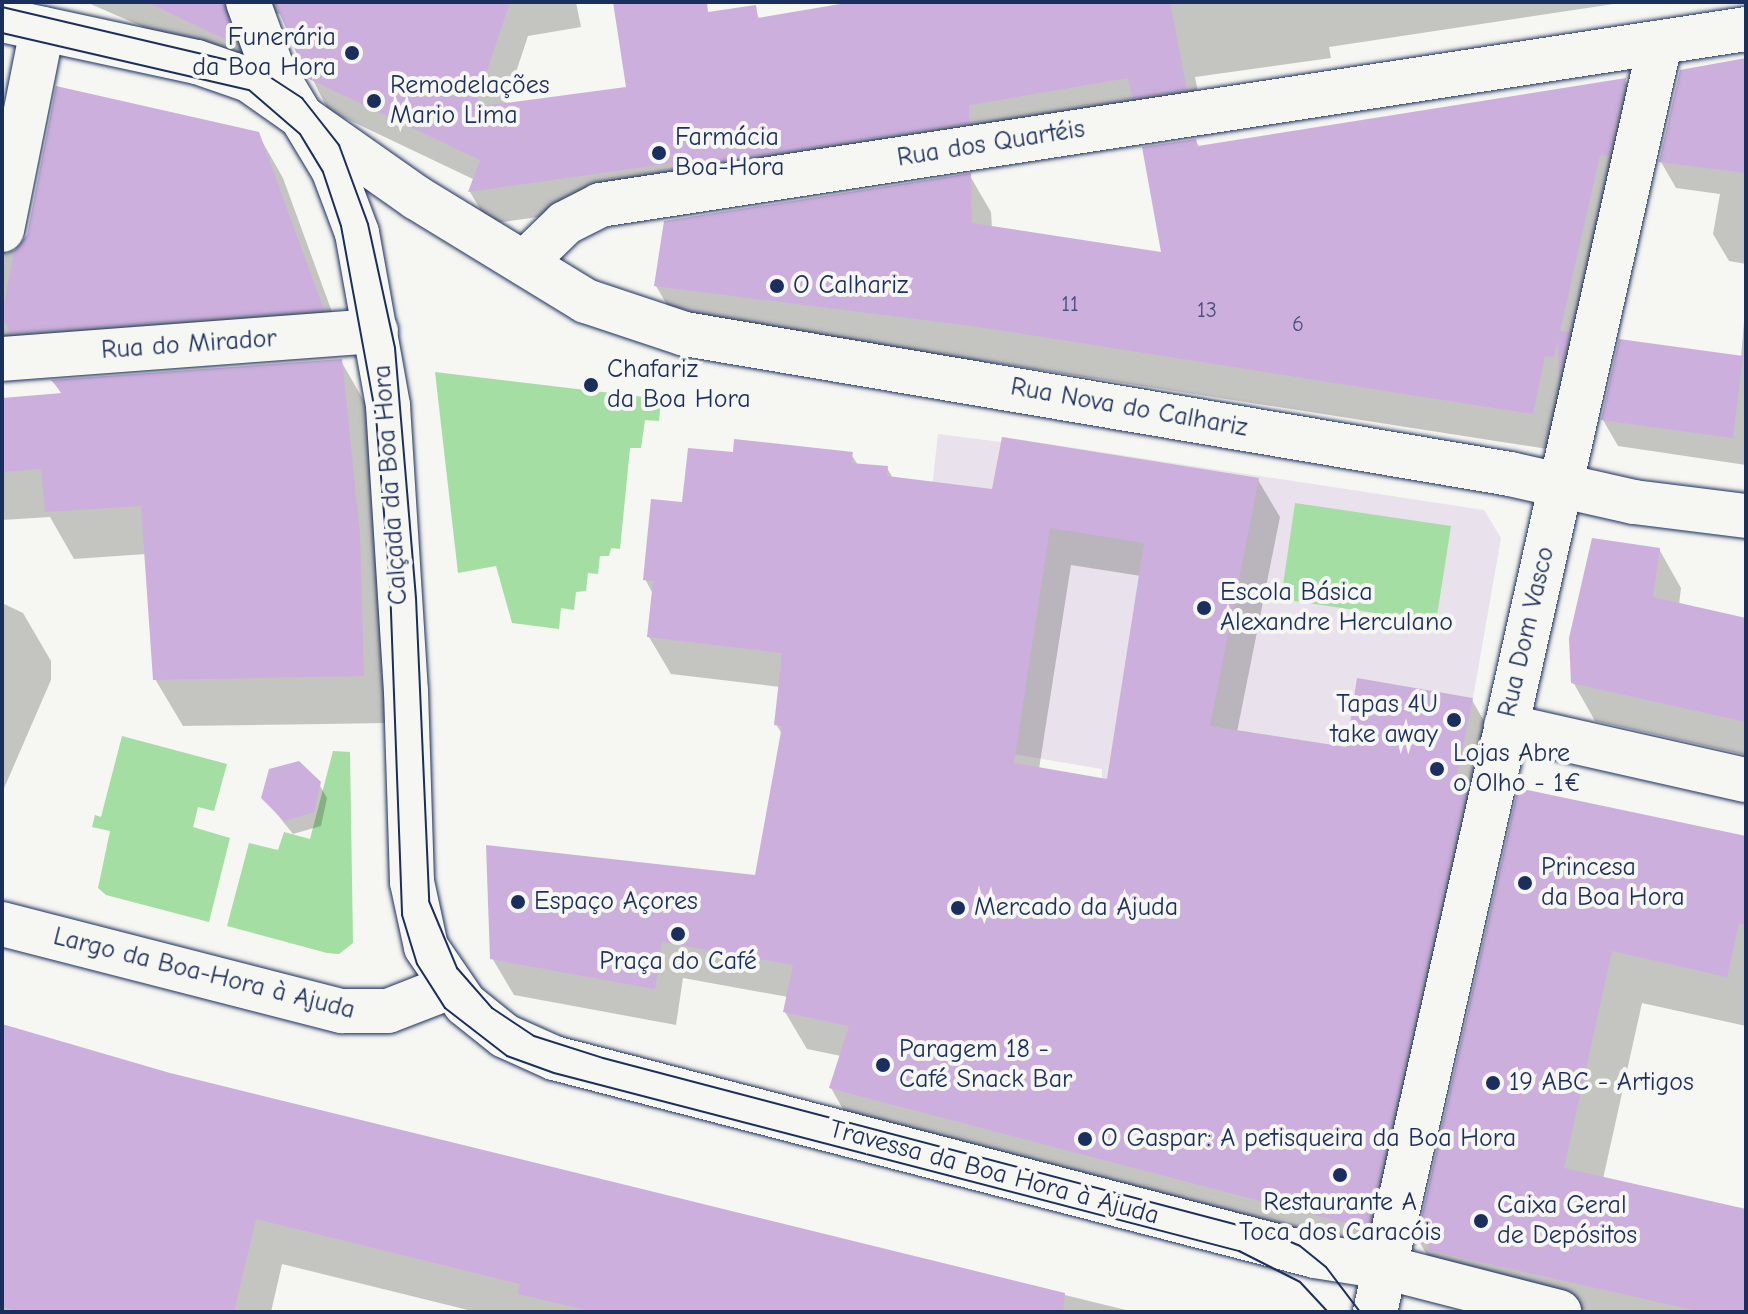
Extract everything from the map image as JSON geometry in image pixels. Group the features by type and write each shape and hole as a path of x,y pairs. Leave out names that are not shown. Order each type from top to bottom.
{"street":[{"name":"Calçada da Boa Hora","path":"248,2 272,68 345,195 376,331 388,406 402,627 412,882 426,947 450,987"},
{"path":"2,230 22,24 226,71 269,92 417,198 524,263"},
{"name":"Rua dos Quartéis","path":"524,263 565,223 600,205 1746,29"},
{"name":"Rua Dom Vasco","path":"1375,1312 1660,43"},
{"name":"Rua Nova do Calhariz","path":"524,263 610,313 685,334 1560,485 1634,502 1746,516"},
{"name":"Rua do Mirador","path":"2,359 376,331"},
{"path":"1506,726 1746,780"},
{"name":"Largo da Boa-Hora à Ajuda","path":"2,924 354,1013 388,1011 450,987"},
{"name":"Travessa da Boa Hora à Ajuda","path":"450,987 505,1036 554,1058 1315,1256 1384,1267 1559,1312"}],"shaded area":[{"name":"Escola Básica Alexandre Herculano","path":"938,434 1001,442 1002,437 1484,510 1501,538 1473,698 1357,679 1334,816 1102,783 1102,769 905,736"}],"green space":[{"path":"435,372 661,399 659,421 645,420 641,448 630,448 620,549 611,548 609,556 600,556 598,574 588,573 586,591 576,592 574,610 561,608 559,629 512,623 496,566 458,573"},
{"path":"1295,503 1451,526 1436,622 1281,599"},
{"path":"122,736 227,764 214,811 198,807 193,827 230,838 209,922 106,895 98,888 110,831 92,827 95,815 101,817"},
{"path":"333,751 350,752 353,943 339,954 327,953 227,926 249,843 278,850 284,832 310,839"}],"building":[{"path":"147,2 224,2 237,45"},
{"path":"275,2 510,2 475,107 626,87 613,2 707,2 708,12 756,5 758,18 852,2 1170,2 1187,90 1132,98 1128,78 969,105 969,123 671,169 672,163 468,192 480,160 307,78"},
{"path":"1746,58 1746,173 1659,162 1680,70"},
{"path":"1626,78 1609,156 1600,155 1560,331 1570,332 1559,379 1558,341 1554,357 1545,356 1533,414 979,327 654,286 664,221 971,173 972,223 1161,252 1142,147 1196,139 1198,146"},
{"path":"56,86 259,132 324,310 10,333 2,315 14,251 27,235"},
{"path":"1619,339 1743,356 1733,438 1601,420"},
{"path":"342,359 360,534 364,676 153,680 141,506 45,512 41,469 2,472 2,398 62,393 51,380"},
{"path":"1002,437 1259,478 1210,726 1346,747 1357,678 1473,698 1457,775 1469,778 1368,1229 829,1088 849,1026 783,1012 793,965 662,942 655,989 490,959 486,845 755,875 782,726 774,725 782,653 647,637 653,581 643,580 651,499 682,502 688,448 733,452 734,439 853,452 851,463 888,466 887,476 992,489","holes":["1050,528 1144,543 1107,779 1014,763"]},
{"path":"1592,538 1660,548 1653,597 1746,618 1746,722 1571,683 1569,638"},
{"path":"299,761 321,782 314,812 284,821 261,798 269,769"},
{"path":"1518,788 1746,836 1746,925 1739,923 1727,977 1612,951 1564,1168 1746,1209 1746,1312 1702,1312 1428,1250 1429,1245 1416,1242"},
{"path":"2,1024 170,1073 1065,1293 1063,1312 595,1312 518,1294 520,1284 256,1219 234,1312 23,1312 2,1307"}],"tram line":[{"path":"2,7 253,66 302,98 339,145 368,224 395,348 416,598 429,901 457,968 492,1008 534,1036 603,1058 1272,1234 1300,1246 1326,1267 1360,1312"},
{"path":"2,33 249,90 300,134 323,172 341,226 376,416 390,585 402,915 417,964 445,1008 507,1056 554,1073 1239,1251 1300,1282 1328,1312"}],"place":[{"name":"Funerária da Boa Hora","path":"352,53"},
{"name":"Remodelações Mario Lima","path":"374,101"},
{"name":"Farmácia Boa-Hora","path":"659,153"},
{"name":"O Calhariz","path":"777,286"},
{"name":"Chafariz da Boa Hora","path":"591,385"},
{"name":"Escola Básica Alexandre Herculano","path":"1204,608"},
{"name":"Tapas 4U take away","path":"1454,720"},
{"name":"Lojas Abre o Olho - 1€","path":"1437,769"},
{"name":"Princesa da Boa Hora","path":"1525,883"},
{"name":"Espaço Açores","path":"518,902"},
{"name":"Mercado da Ajuda","path":"958,908"},
{"name":"Praça do Café","path":"678,934"},
{"name":"Paragem 18 - Café Snack Bar","path":"883,1065"},
{"name":"19 ABC - Artigos","path":"1493,1083"},
{"name":"O Gaspar: A petisqueira da Boa Hora","path":"1085,1139"},
{"name":"Restaurante A Toca dos Caracóis","path":"1340,1175"},
{"name":"Caixa Geral de Depósitos","path":"1481,1221"}]}
